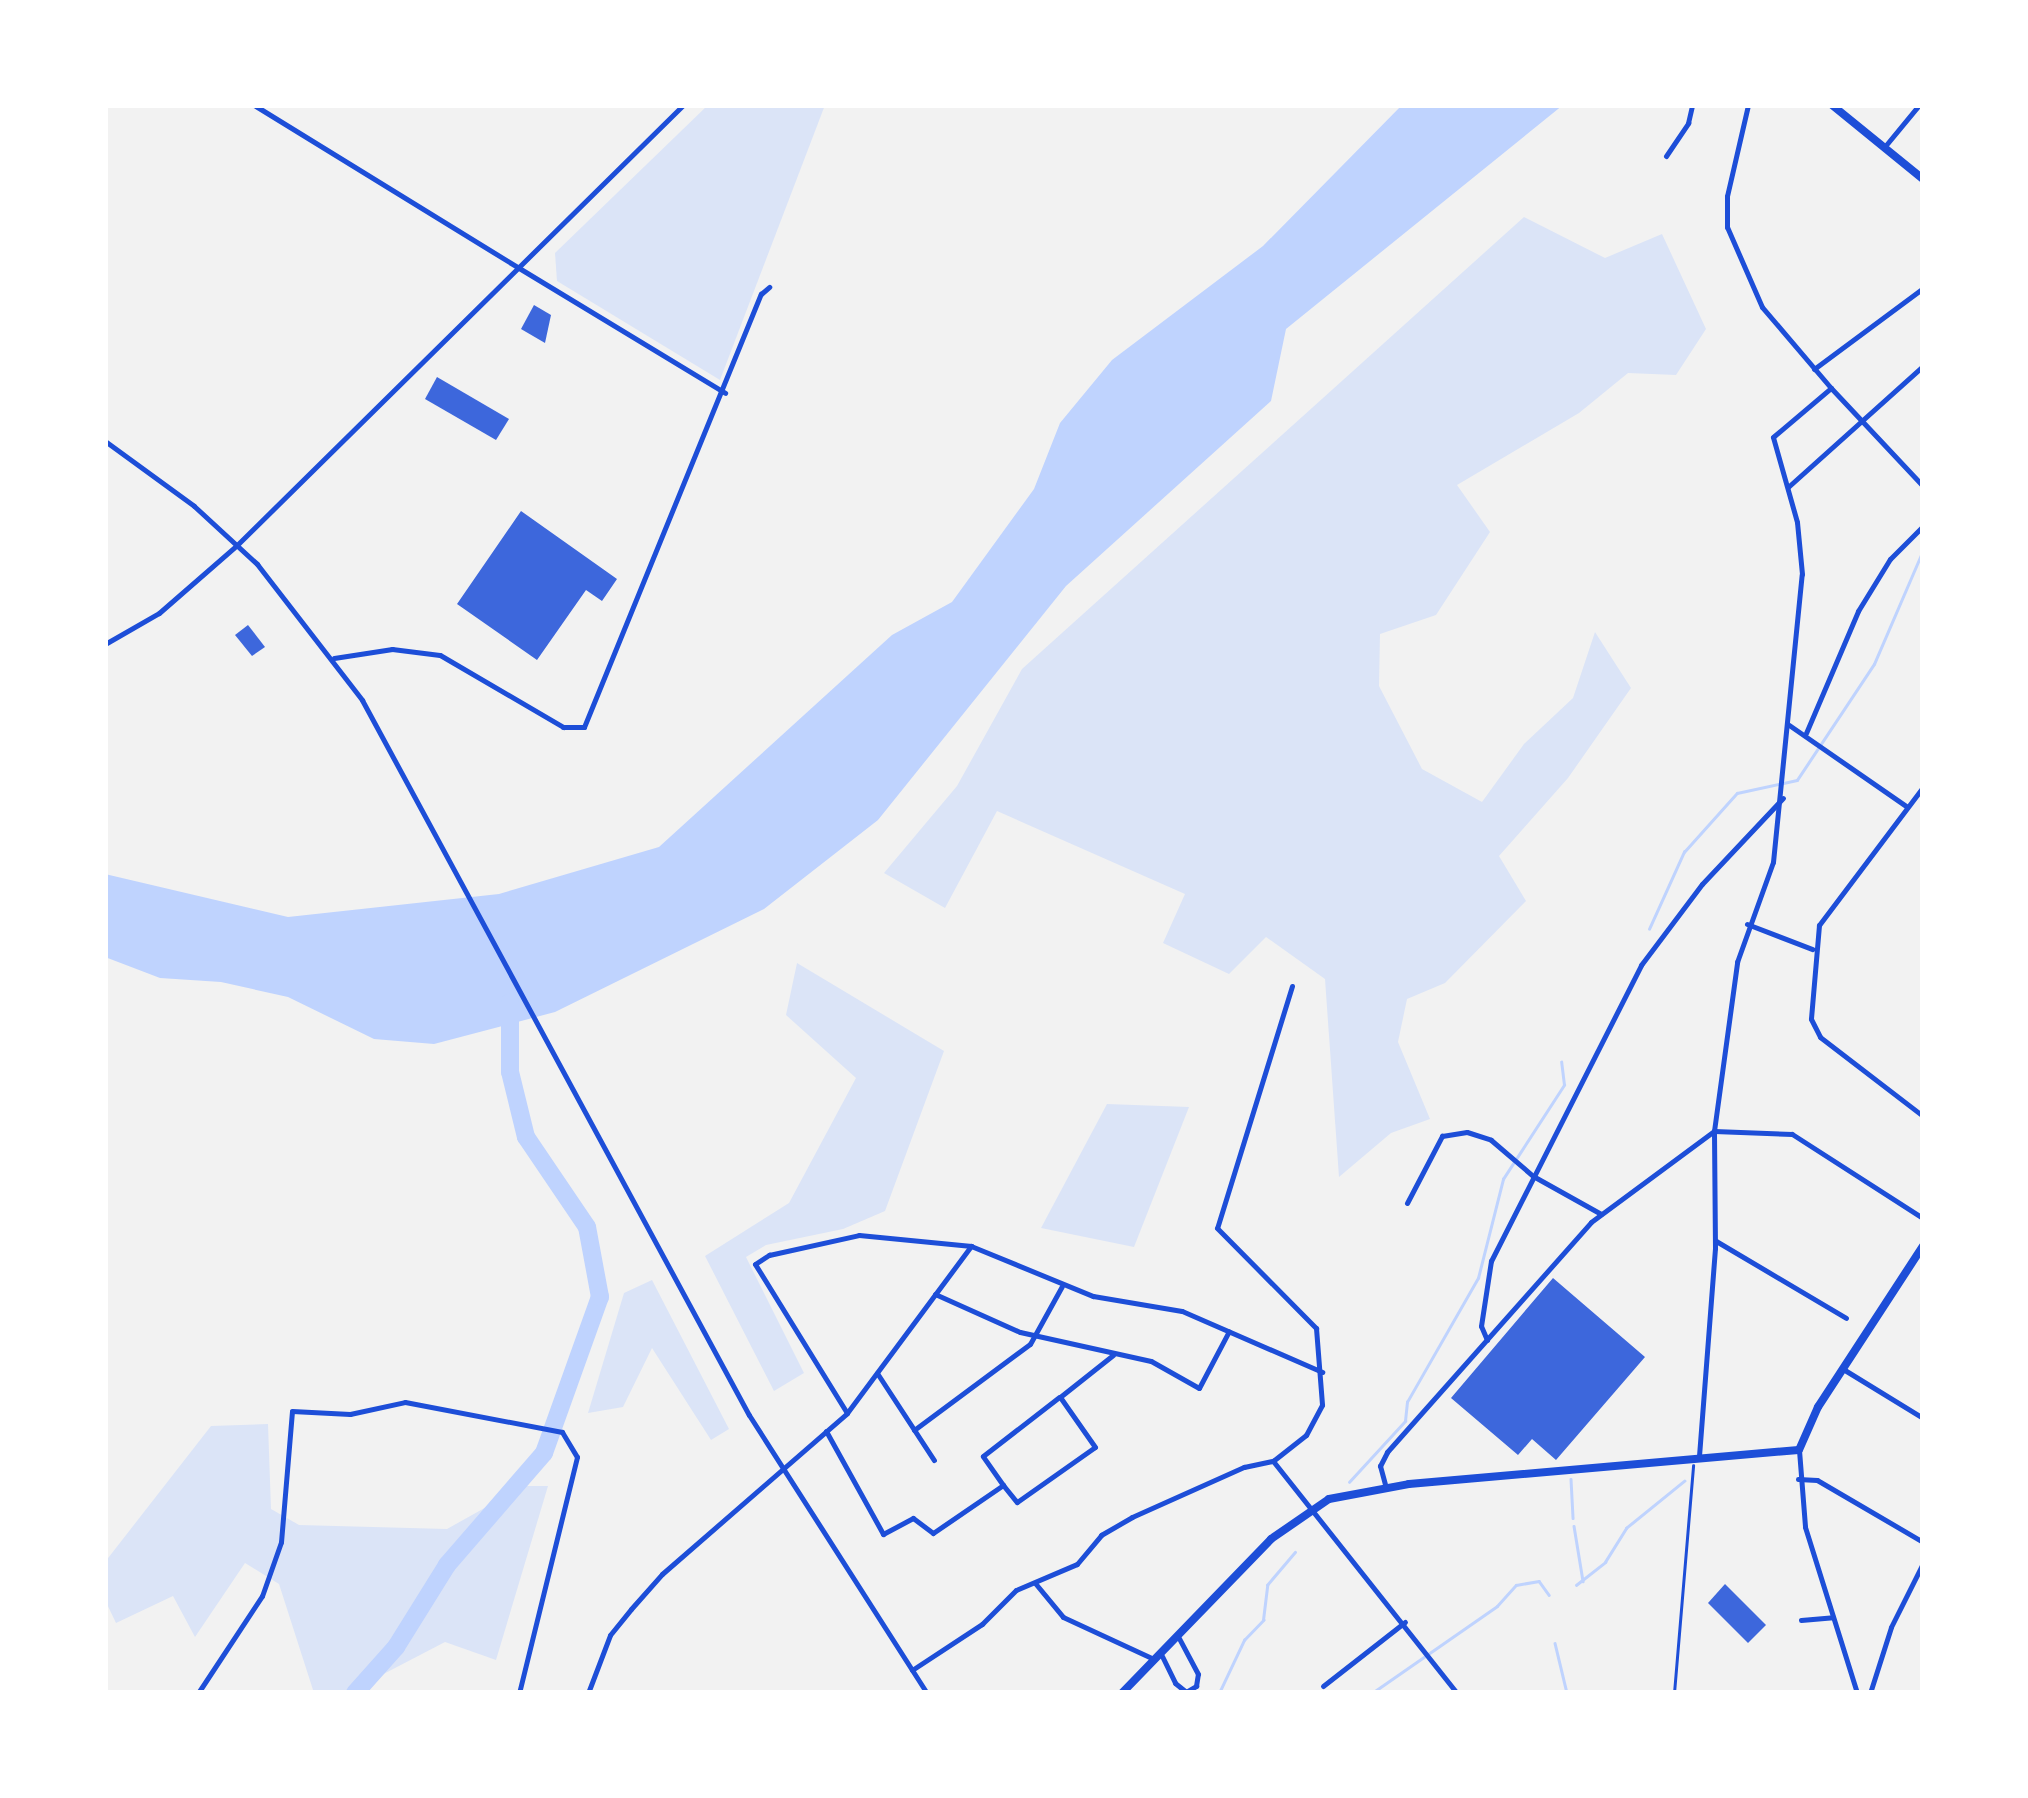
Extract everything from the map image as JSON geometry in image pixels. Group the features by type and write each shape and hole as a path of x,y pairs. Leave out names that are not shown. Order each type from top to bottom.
{"main road":[{"path":"1832,105 1923,178"},
{"path":"1122,1693 1179,1639 1271,1539 1314,1505 1386,1488 1699,1456 1798,1450 1843,1369 1923,1246"}],"street":[{"path":"254,105 725,393"},
{"path":"105,644 159,613 237,545 684,105"},
{"path":"1666,156 1692,105"},
{"path":"1748,105 1727,196 1727,227 1762,307 1860,424 1923,486"},
{"path":"1886,145 1919,105"},
{"path":"334,658 392,649 440,656 563,727 584,727 769,287"},
{"path":"1814,369 1923,288"},
{"path":"1788,487 1923,366"},
{"path":"1699,1456 1716,1241 1714,1131 1747,924 1772,862 1782,798 1802,574 1788,487 1774,436 1830,388"},
{"path":"105,441 237,545 334,658 749,1415 927,1693"},
{"path":"1806,733 1858,611 1890,559 1923,526"},
{"path":"1789,725 1806,733 1906,806"},
{"path":"1923,787 1832,902 1812,949 1811,1019 1820,1037 1923,1116"},
{"path":"1487,1340 1481,1326 1491,1261 1641,965 1702,884 1782,798"},
{"path":"1747,924 1812,949"},
{"path":"912,1670 1034,1583 1077,1564 1102,1535 1132,1517 1244,1467 1273,1461 1306,1435 1322,1405 1324,1372 1316,1328 1305,1309 1251,1269 1216,1219 1292,986"},
{"path":"1386,1488 1380,1466 1387,1452 1601,1214 1714,1131 1792,1134 1923,1218"},
{"path":"1407,1203 1442,1136 1467,1132 1491,1140 1533,1176 1601,1214"},
{"path":"847,1413 754,1264 860,1235 971,1246 1062,1286 1130,1306 1166,1307 1324,1372"},
{"path":"1716,1241 1846,1318"},
{"path":"588,1693 610,1634 662,1574 847,1413 971,1246"},
{"path":"914,1430 1035,1336 1062,1286"},
{"path":"935,1294 1035,1336 1152,1360 1200,1388 1228,1332"},
{"path":"1060,1396 1095,1447 1017,1502 982,1456 1113,1355"},
{"path":"1843,1369 1923,1418"},
{"path":"877,1373 934,1460"},
{"path":"198,1693 262,1596 282,1542 292,1411 350,1414 412,1402 562,1432 577,1457 519,1693"},
{"path":"826,1431 884,1534 913,1518 934,1533 1003,1485"},
{"path":"1798,1450 1798,1480 1808,1539 1836,1617 1857,1693"},
{"path":"1273,1461 1314,1505 1456,1693"},
{"path":"1798,1480 1817,1480 1923,1542"},
{"path":"1870,1693 1891,1627 1923,1563"},
{"path":"1034,1583 1064,1617 1159,1658 1186,1692 1196,1686 1198,1674 1179,1639"},
{"path":"1801,1620 1836,1617"},
{"path":"1323,1686 1405,1622"}],"path":[{"path":"1674,1693 1694,1465"}],"shaded area":[{"path":"708,105 825,105 720,380 557,281 555,253"},
{"path":"1524,217 1605,258 1662,234 1706,329 1676,375 1628,373 1579,413 1457,485 1490,532 1436,615 1380,634 1379,686 1422,769 1482,802 1524,744 1573,698 1595,632 1631,688 1568,778 1499,856 1526,901 1445,983 1407,999 1398,1042 1430,1119 1391,1133 1339,1177 1325,979 1266,937 1229,974 1163,943 1185,894 997,811 945,908 884,873 957,786 1022,669"},
{"path":"797,963 944,1051 885,1211 843,1229 766,1245 746,1257 804,1373 774,1391 705,1256 789,1203 856,1078 786,1015"},
{"path":"1107,1104 1189,1107 1134,1247 1041,1228"},
{"path":"652,1280 729,1429 711,1440 652,1348 623,1407 588,1413 624,1293"},
{"path":"268,1424 271,1509 299,1525 447,1529 524,1486 548,1486 496,1660 445,1642 347,1693 314,1693 279,1584 245,1563 195,1637 173,1596 116,1623 105,1600 105,1562 211,1426"}],"water":[{"path":"1402,105 1563,105 1286,329 1271,401 1066,586 878,820 764,909 555,1012 434,1044 374,1039 288,997 221,982 160,978 105,957 105,874 288,917 499,894 659,847 892,635 952,602 1034,489 1060,423 1112,360 1263,246"}],"building":[{"path":"534,305 551,315 545,343 521,329"},
{"path":"437,377 509,419 496,440 425,399"},
{"path":"521,511 617,579 602,601 586,590 537,660 457,604"},
{"path":"248,625 265,647 252,656 235,635"},
{"path":"1553,1278 1645,1357 1556,1460 1532,1439 1518,1455 1451,1398"},
{"path":"1725,1584 1766,1625 1748,1643 1708,1603"}],"waterway":[{"path":"1649,929 1684,852 1737,793 1797,780 1874,664 1923,550"},
{"path":"355,1693 396,1647 447,1565 544,1453 600,1297 587,1227 526,1137 510,1072 510,1002"},
{"path":"1349,1482 1405,1421 1407,1402 1478,1278 1503,1179 1564,1085 1561,1062"},
{"path":"1571,1479 1573,1518"},
{"path":"1576,1585 1605,1562 1626,1528 1684,1481"},
{"path":"1574,1526 1583,1581"},
{"path":"1219,1693 1244,1640 1263,1620 1267,1585 1295,1552"},
{"path":"1372,1693 1497,1606 1516,1585 1539,1581 1549,1595"},
{"path":"1555,1643 1567,1693"}]}
